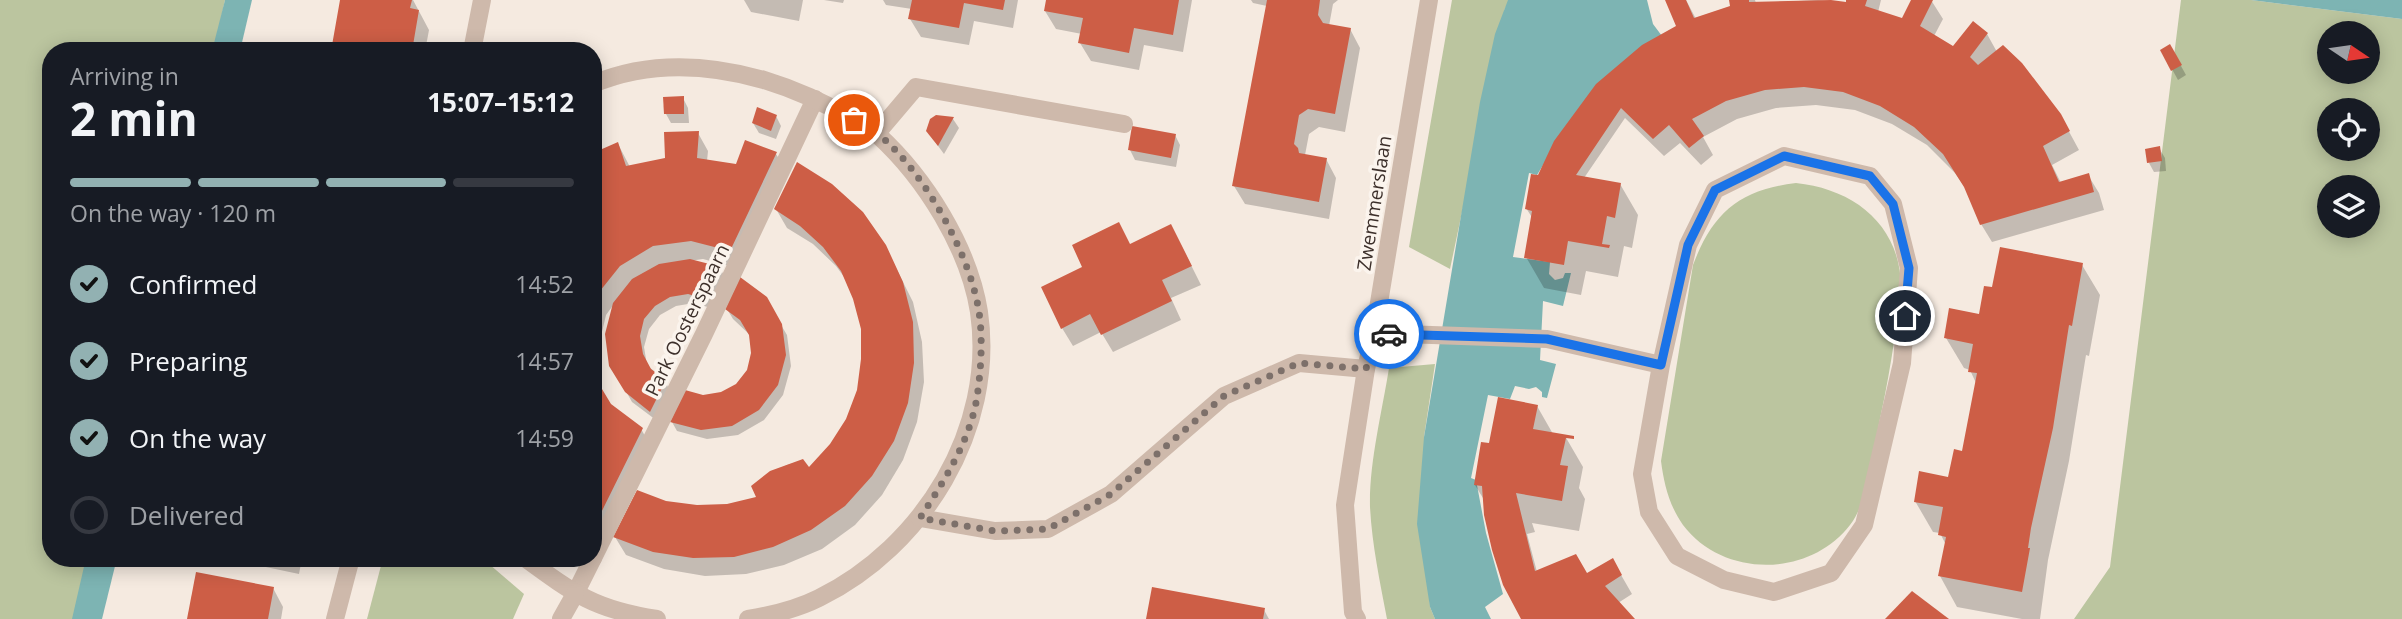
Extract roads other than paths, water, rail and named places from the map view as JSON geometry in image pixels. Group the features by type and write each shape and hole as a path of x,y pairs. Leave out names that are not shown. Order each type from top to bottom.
{"street":[{"path":"474,42 482,0"},
{"name":"Zwemmerslaan","path":"1357,619 1353,612 1345,505 1429,0"},
{"path":"602,80 647,68 691,67 738,73 815,99 877,133 908,166 936,205 963,255 979,312 980,355 976,399 967,429 947,476 920,518 871,566 819,598 775,614 748,619"},
{"path":"877,133 916,87 1124,124"},
{"name":"Park Oosterspaarn","path":"602,540 704,334 815,99"},
{"path":"1784,156 1870,176 1893,204 1909,268 1902,363 1864,525 1831,573 1774,592 1724,580 1676,556 1649,512 1642,474 1661,365 1688,245 1715,190 1784,156"},
{"path":"1374,333 1547,339 1661,365"},
{"path":"920,518 995,531 1048,529 1111,494 1224,396 1299,363 1366,369"},
{"path":"335,619 349,567"},
{"path":"538,567 597,606 657,619"},
{"name":"Park Oosterspaarn","path":"561,619 588,567"}],"water":[{"path":"225,0 252,0 242,42 214,42"},
{"path":"1508,0 1647,0 1653,24 1662,36 1557,142 1537,175 1529,173 1513,257 1550,262 1549,274 1555,280 1563,278 1565,273 1571,273 1563,306 1543,301 1540,360 1556,364 1547,398 1542,397 1542,392 1536,387 1529,389 1515,386 1510,399 1488,395 1471,478 1476,480 1486,533 1503,594 1485,607 1491,619 1435,619 1430,607 1417,524 1424,437 1480,102 1495,34"},
{"path":"2251,0 2402,0 2402,19"},
{"path":"84,567 115,567 102,619 72,619"}]}
